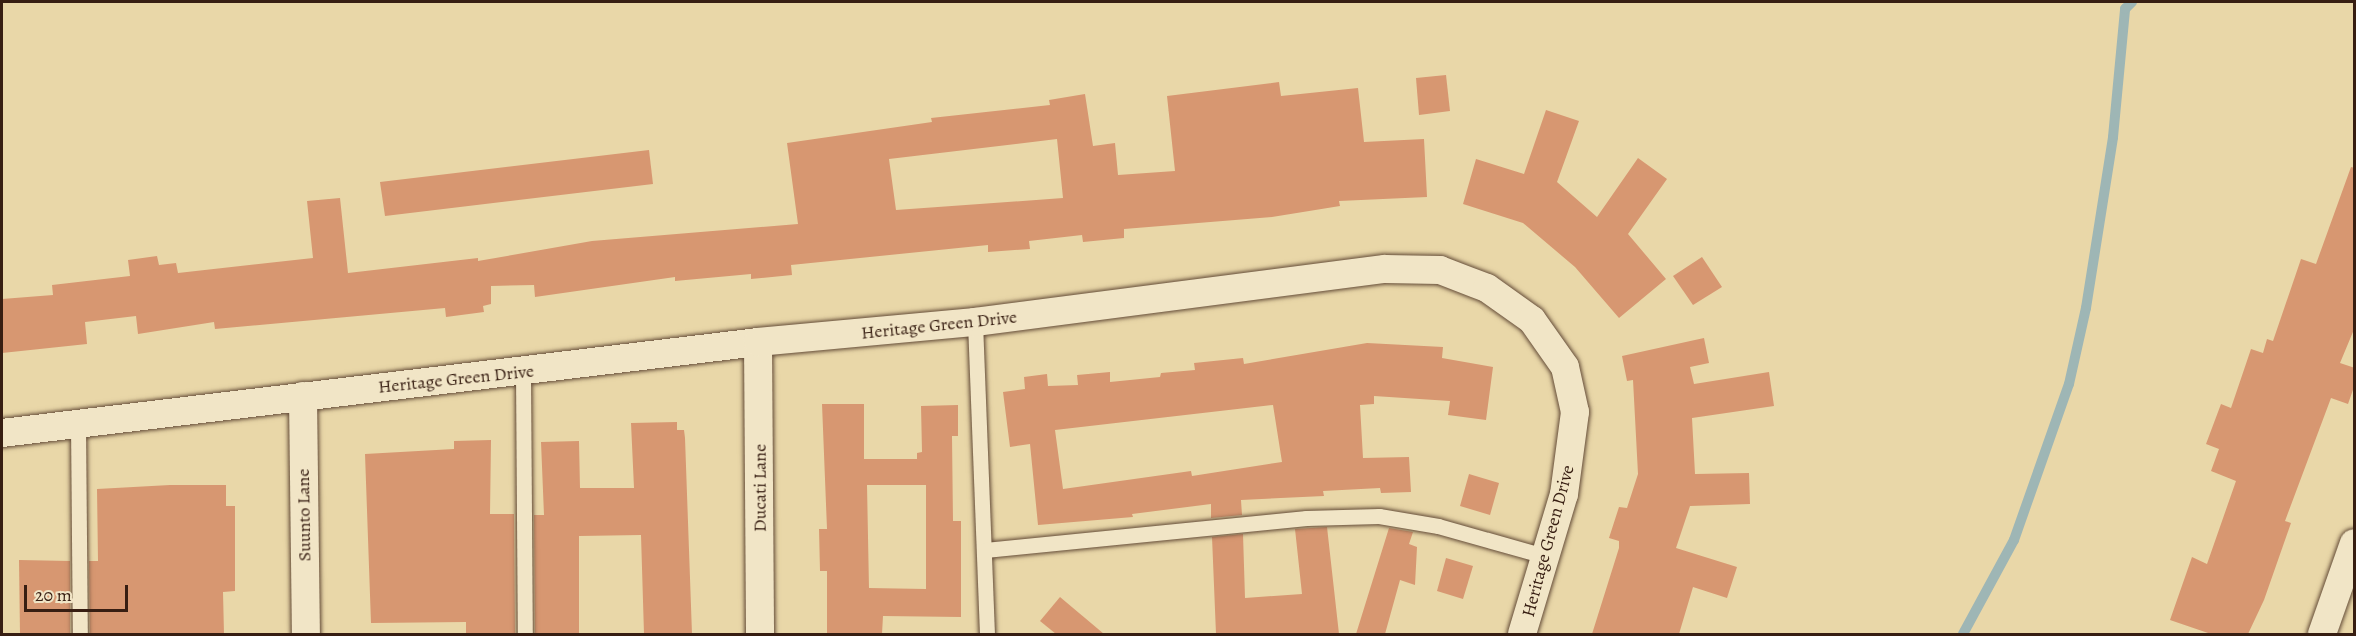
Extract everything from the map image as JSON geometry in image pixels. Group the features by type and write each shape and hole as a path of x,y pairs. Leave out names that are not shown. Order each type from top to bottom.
{"street":[{"name":"Heritage Green Drive","path":"2,433 758,342 975,322 1385,269 1440,270 1487,288 1532,320 1564,367 1575,412 1573,446 1548,556 1522,634"},
{"name":"Ducati Lane","path":"758,342 760,634"},
{"name":"Suunto Lane","path":"303,396 306,634"},
{"path":"2322,634 2355,543"}],"lane":[{"path":"975,322 987,634"},
{"path":"523,372 525,634"},
{"path":"78,423 80,634"},
{"path":"985,550 1306,518 1379,516 1438,526 1548,556"}],"building":[{"path":"1446,75 1450,111 1419,115 1416,78"},
{"path":"1279,82 1281,96 1358,88 1364,142 1424,139 1427,197 1339,201 1340,206 1272,217 1124,229 1124,238 1083,242 1082,235 1029,241 1030,249 988,252 988,245 791,265 792,275 751,279 751,274 675,281 675,277 535,297 534,285 491,286 491,304 483,306 484,312 446,317 445,308 215,329 214,322 138,334 136,316 85,322 87,344 2,353 2,299 53,295 52,285 130,276 128,260 157,256 159,265 176,263 178,273 313,258 307,201 340,198 348,273 478,258 478,261 592,241 798,224 787,143 932,122 931,118 1050,105 1049,100 1085,94 1093,146 1115,143 1118,175 1175,171 1167,96","holes":["1057,139 1063,198 896,210 889,159"]},
{"path":"1546,110 1579,121 1557,182 1597,217 1638,158 1667,179 1628,234 1666,279 1619,318 1575,267 1523,223 1463,204 1476,159 1524,174"},
{"path":"649,150 653,184 385,216 380,182"},
{"path":"2351,167 2355,168 2355,327 2340,363 2355,368 2355,384 2348,404 2331,398 2285,521 2291,523 2264,600 2248,634 2211,634 2170,620 2192,557 2207,564 2236,481 2211,471 2219,449 2206,444 2221,404 2231,408 2251,349 2263,353 2267,339 2273,341 2301,259 2316,264"},
{"path":"1702,257 1722,287 1693,305 1673,276"},
{"path":"1704,338 1709,363 1690,367 1694,384 1769,372 1774,406 1692,418 1695,474 1749,473 1750,504 1690,506 1676,548 1737,567 1727,598 1693,587 1679,634 1592,634 1619,548 1619,541 1609,538 1619,507 1627,508 1638,474 1633,380 1627,381 1622,356"},
{"path":"1367,343 1443,347 1442,358 1493,367 1486,420 1448,415 1450,401 1374,396 1374,404 1360,405 1363,458 1409,457 1411,492 1381,493 1380,488 1323,491 1324,496 1241,500 1242,515 1211,518 1211,504 1132,514 1133,517 1038,525 1030,444 1010,447 1003,392 1025,389 1024,377 1047,374 1048,386 1078,385 1077,375 1110,372 1110,382 1160,377 1161,373 1195,370 1194,363 1243,358 1244,364","holes":["1273,405 1282,462 1192,476 1191,471 1063,489 1055,430"]},
{"path":"822,404 864,404 864,459 917,459 917,453 922,452 921,406 958,405 958,436 952,436 953,521 961,521 961,617 883,616 882,634 827,634 827,571 820,571 819,529 827,529","holes":["867,485 926,485 926,589 869,588"]},
{"path":"677,422 677,430 684,430 685,438 692,634 644,634 641,535 579,536 579,634 535,634 534,515 544,515 541,442 579,441 580,488 634,488 631,423"},
{"path":"491,440 490,514 514,514 515,634 466,634 466,622 371,623 365,454 454,449 454,441"},
{"path":"1469,474 1499,483 1490,515 1460,506"},
{"path":"226,485 226,506 235,506 235,591 223,592 224,634 90,634 89,561 98,561 97,489"},
{"path":"1327,527 1339,634 1216,634 1212,537 1243,534 1245,598 1302,594 1295,529"},
{"path":"1389,528 1413,532 1409,544 1417,547 1415,585 1400,580 1385,634 1356,634"},
{"path":"1446,558 1473,566 1463,599 1437,591"},
{"path":"19,560 70,561 70,634 20,634"},
{"path":"1060,597 1104,634 1056,634 1040,621"}],"waterway":[{"path":"1963,634 2014,540 2069,384 2086,308 2113,137 2125,9 2132,2"}]}
